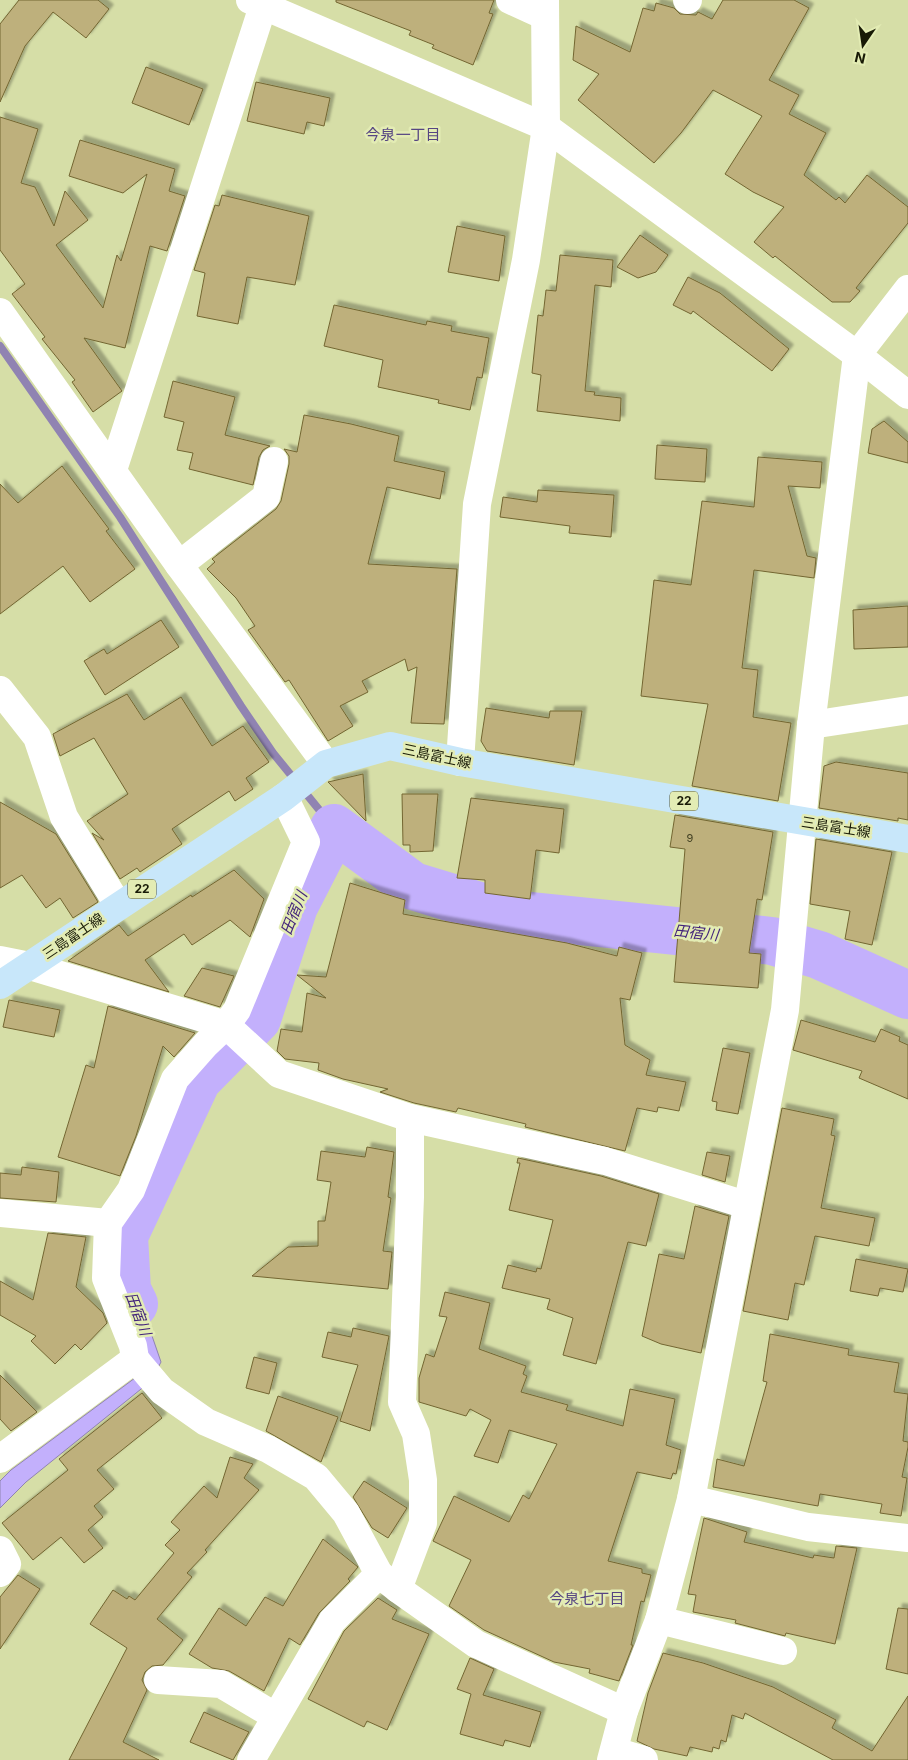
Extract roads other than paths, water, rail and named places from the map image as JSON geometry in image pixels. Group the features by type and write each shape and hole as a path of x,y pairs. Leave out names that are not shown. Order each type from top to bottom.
{"main road":[{"name":"三島富士線","path":"0,985 285,796 320,769 390,746 460,762 908,839"}],"street":[{"path":"460,762 478,504 526,260 546,127 545,8 510,0"},
{"path":"113,470 257,3 546,127 858,355 908,395"},
{"path":"644,1760 612,1755 624,1711 659,1620 691,1499 785,1010 811,725 858,355 908,289"},
{"path":"0,312 113,470 320,769"},
{"path":"179,565 266,497 274,461"},
{"path":"0,690 37,737 64,817 118,905"},
{"path":"811,725 908,710"},
{"path":"285,796 306,842 237,1010 226,1025 175,1079 131,1190 108,1223 106,1278 133,1346 136,1359 162,1391 206,1422 268,1449 316,1478 346,1513 389,1581 476,1644 624,1711"},
{"path":"0,960 30,966 226,1025 279,1074 410,1118 605,1161 746,1205"},
{"path":"251,1760 332,1620 389,1581 423,1523 424,1480 416,1434 402,1402 410,1197 410,1118"},
{"path":"0,1213 108,1223"},
{"path":"0,1459 136,1359"},
{"path":"691,1499 808,1527 908,1538"},
{"path":"0,1550 7,1564 0,1574"},
{"path":"659,1620 783,1651"},
{"path":"158,1680 221,1684 275,1716"}],"water":[{"path":"120,1239 132,1243 133,1292 161,1362 151,1381 26,1482 0,1508 0,1481 11,1470 139,1375 119,1270"}],"waterway":[{"path":"0,346 120,517 273,753 334,828"},
{"name":"田宿川","path":"134,1304 127,1290 124,1236 197,1080 257,1019 294,906 334,828 413,886 502,913 772,941 819,955 908,995"}],"district":[{"name":"今泉一丁目","path":"403,135"},
{"name":"今泉七丁目","path":"587,1599"}]}
